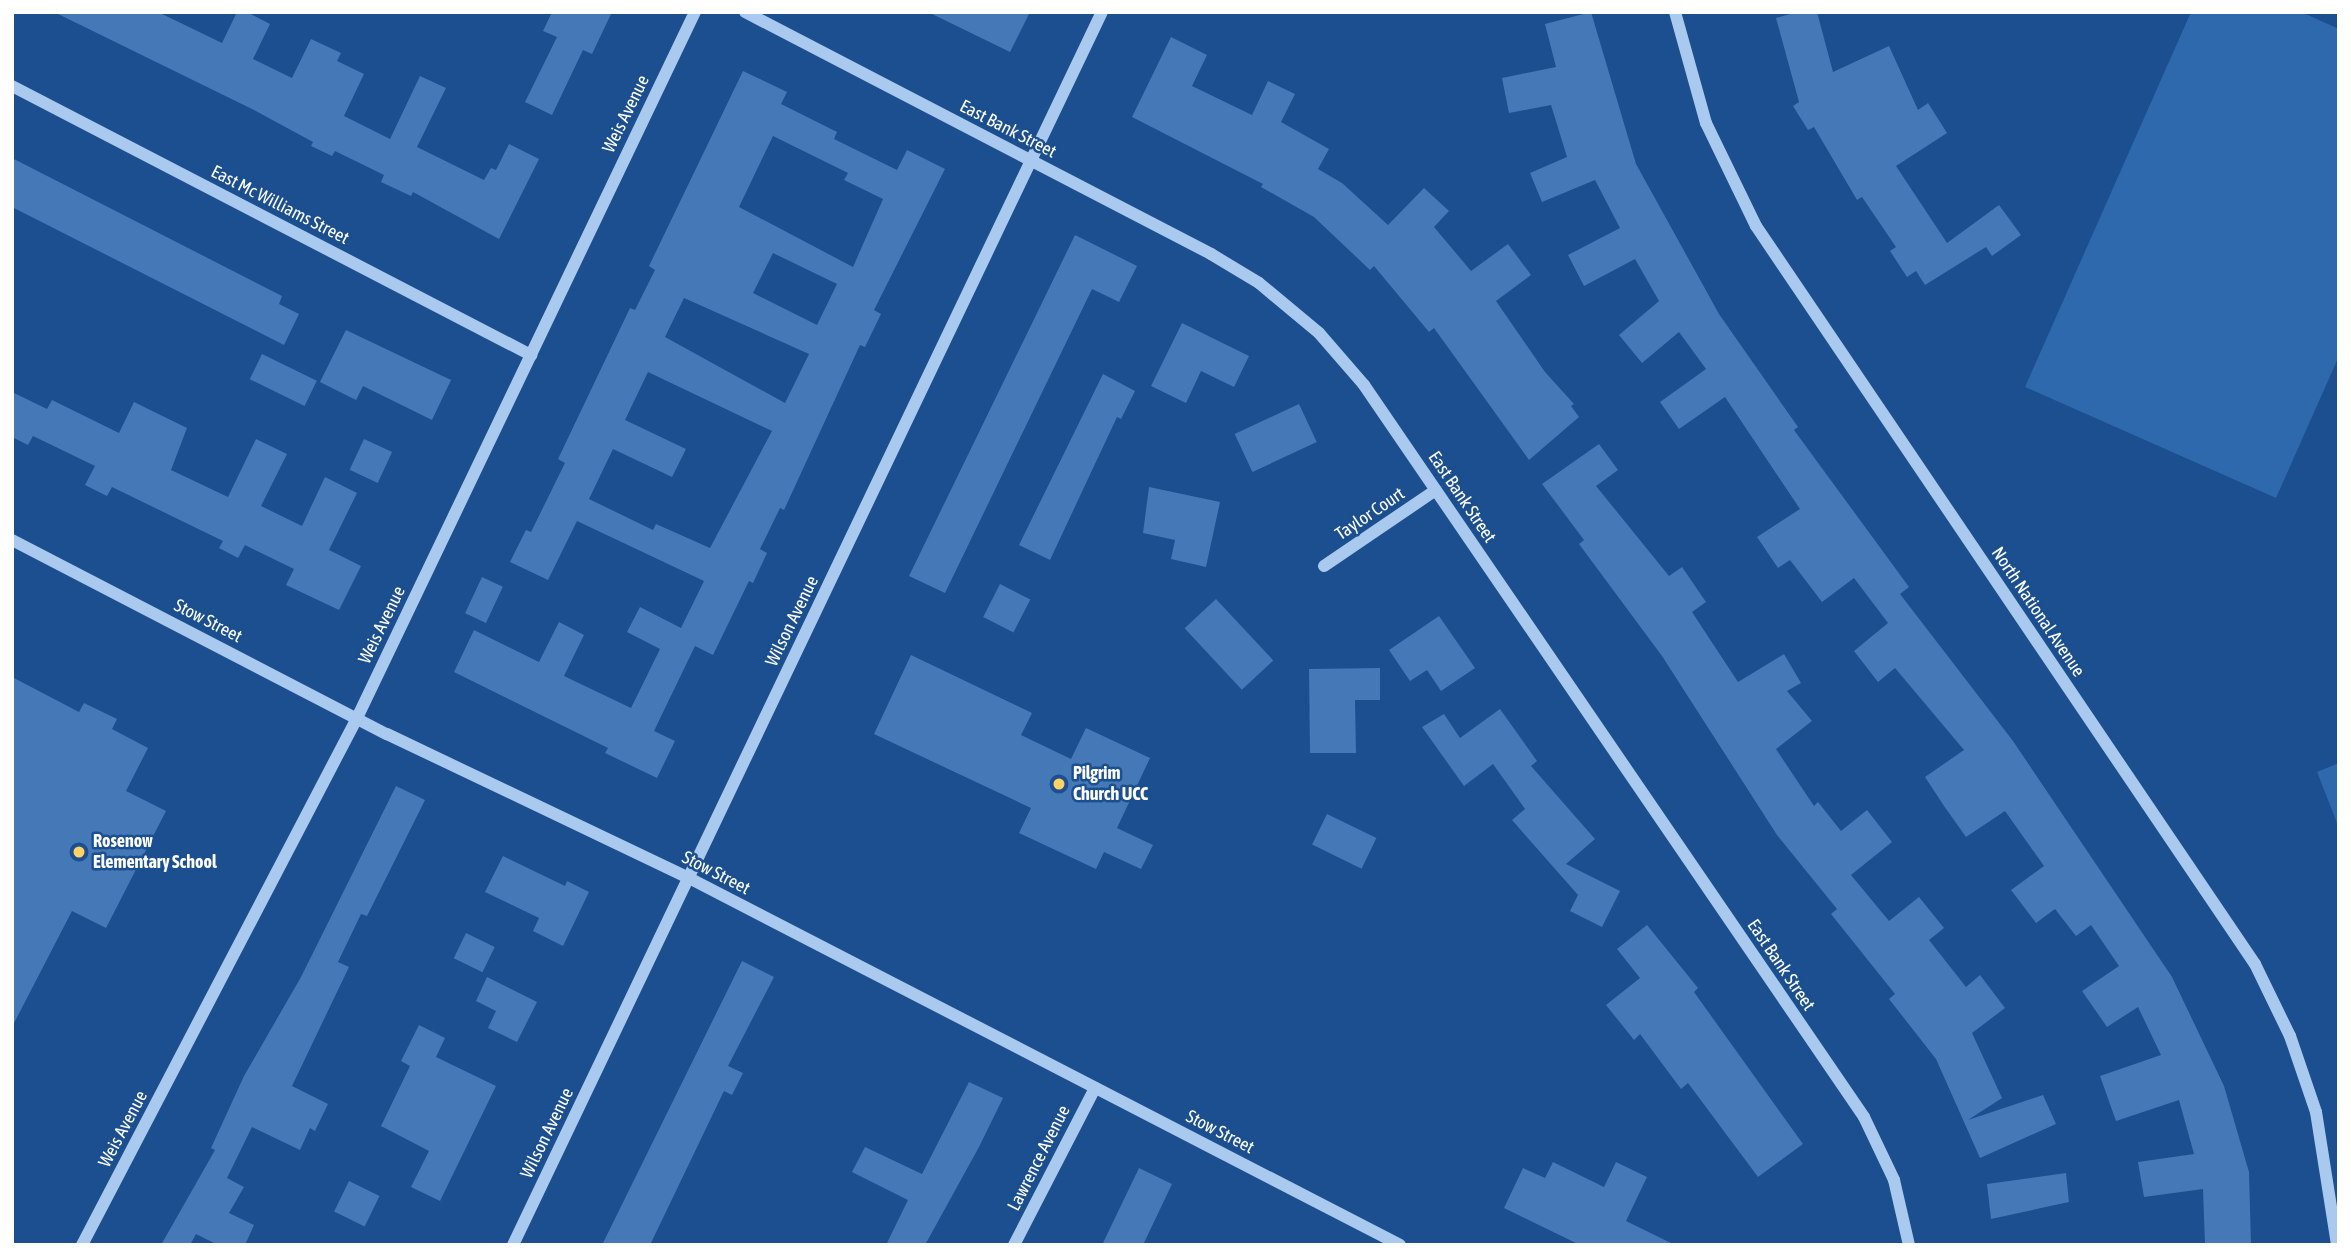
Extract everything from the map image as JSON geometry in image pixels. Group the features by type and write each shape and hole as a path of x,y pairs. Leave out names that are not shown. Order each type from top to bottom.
{"street":[{"name":"Weis Avenue","path":"82,1245 357,718 695,12"},
{"name":"East Bank Street","path":"745,12 1226,262 1284,302 1345,361 1864,1117 1894,1180 1909,1245"},
{"name":"Wilson Avenue","path":"513,1245 1102,12"},
{"name":"North National Avenue","path":"1675,12 1706,123 1756,226 2255,964 2285,1026 2316,1112 2337,1245"},
{"name":"East Mc Williams Street","path":"12,86 531,355"},
{"name":"Taylor Court","path":"1324,566 1436,490"},
{"name":"Stow Street","path":"12,540 357,718 689,878 1400,1245"},
{"name":"Lawrence Avenue","path":"1014,1245 1096,1088"}],"shaded area":[{"path":"2191,12 2301,12 2339,29 2339,356 2276,498 2025,387"},
{"path":"2339,763 2339,828 2317,772"}],"building":[{"path":"54,12 158,12 222,43 237,12 247,12 270,24 253,59 292,78 311,39 341,53 337,61 364,74 344,116 390,139 420,76 446,88 417,147 484,180 491,168 496,170 509,144 539,159 499,239 413,192 411,196 381,182 384,175 335,151 332,156 311,146 313,142 254,110"},
{"path":"552,12 612,12 592,54 583,50 552,115 525,102 557,37 543,31"},
{"path":"928,12 1030,12 1010,52"},
{"path":"1591,12 1636,164 1719,314 1798,427 1794,430 1909,587 1900,594 2013,741 2172,977 2224,1086 2249,1172 2251,1245 2205,1245 2203,1189 2144,1197 2138,1162 2194,1154 2179,1100 2116,1121 2100,1076 2161,1055 2138,1007 2107,1027 2082,991 2119,966 2091,925 2076,936 2055,909 2036,923 2011,890 2044,866 2005,811 1966,837 1944,806 1925,777 1964,750 1895,668 1878,682 1854,651 1888,623 1854,578 1822,602 1790,560 1778,568 1757,537 1800,509 1725,397 1679,429 1660,402 1706,369 1679,332 1642,363 1619,335 1659,301 1635,259 1584,286 1568,255 1620,228 1595,180 1542,202 1530,173 1567,157 1551,105 1509,113 1502,78 1556,67 1545,24"},
{"path":"1797,12 1817,12 1833,72 1889,46 1918,110 1928,103 1947,133 1896,166 1947,243 1999,205 2021,235 1992,256 1986,247 1925,285 1916,271 1907,277 1890,251 1896,247 1862,197 1857,200 1814,127 1808,130 1793,106 1799,102 1776,18"},
{"path":"1171,37 1207,55 1192,86 1252,115 1268,81 1295,94 1281,122 1329,149 1318,169 1342,183 1388,225 1424,188 1449,211 1434,227 1471,271 1508,244 1531,275 1496,301 1545,372 1574,404 1571,406 1579,417 1529,460 1434,328 1429,332 1374,266 1370,270 1314,217 1261,187 1263,184 1132,117"},
{"path":"743,71 787,92 781,104 837,132 834,139 897,170 907,150 945,169 874,310 881,314 865,347 860,345 784,510 780,508 760,549 767,553 753,583 749,581 713,655 695,646 654,731 675,741 657,778 605,753 608,748 454,672 474,630 539,662 559,622 584,635 564,676 631,708 660,649 627,632 640,607 681,628 704,581 577,521 548,580 510,562 526,530 531,532 565,463 558,459 630,308 635,310 655,270 649,266","holes":["773,136 848,173 844,180 883,199 853,267 739,207","773,253 837,284 817,325 753,293","684,298 809,354 785,403 665,337","648,372 772,431 710,548 656,524 653,530 589,499 613,449 672,477 686,449 625,420"]},
{"path":"12,158 282,296 279,304 299,314 284,345 12,207"},
{"path":"1075,235 1137,266 1119,302 1092,289 945,593 909,576"},
{"path":"1182,323 1249,356 1234,387 1201,371 1186,403 1151,386"},
{"path":"346,330 451,380 432,420 363,386 356,400 320,382"},
{"path":"262,354 317,381 305,406 250,379"},
{"path":"1103,374 1135,391 1121,419 1117,417 1050,560 1019,545"},
{"path":"12,392 47,409 52,400 119,433 134,402 187,428 171,470 228,497 256,439 287,454 261,506 302,526 325,477 357,493 329,550 361,566 339,610 286,585 294,569 245,545 238,558 219,548 223,541 112,487 107,496 85,485 95,466 33,436 28,445 12,437"},
{"path":"1299,404 1317,442 1252,472 1235,434"},
{"path":"364,439 392,452 378,483 350,470"},
{"path":"1599,444 1618,470 1596,486 1669,576 1682,567 1706,602 1692,612 1738,682 1784,654 1801,683 1787,691 1812,721 1776,749 1814,806 1818,802 1841,831 1867,810 1892,842 1851,875 1889,921 1919,897 1944,928 1929,940 1966,987 1980,975 2005,1008 1972,1033 2002,1098 1968,1120 2043,1095 2056,1124 1980,1158 1936,1059 1889,999 1895,994 1831,914 1837,909 1777,835 1662,656 1579,544 1584,540 1542,484"},
{"path":"1149,487 1220,502 1206,567 1171,559 1175,540 1143,533"},
{"path":"482,577 503,587 486,623 465,613"},
{"path":"1000,584 1030,599 1013,632 983,617"},
{"path":"1216,599 1273,660 1242,690 1185,628"},
{"path":"1439,616 1475,668 1441,691 1427,670 1410,681 1389,650"},
{"name":"Pilgrim Church UCC","path":"911,655 1032,713 1021,735 1071,759 1086,728 1150,758 1117,828 1153,845 1141,869 1104,852 1096,869 1019,833 1031,808 874,734"},
{"path":"1380,668 1380,700 1355,700 1356,753 1310,753 1309,669"},
{"name":"Rosenow Elementary School","path":"12,677 79,712 84,703 117,719 112,729 148,748 126,791 166,811 106,928 72,911 12,1027"},
{"path":"1500,709 1537,761 1531,766 1595,839 1566,864 1620,891 1602,927 1570,911 1578,895 1512,820 1525,809 1493,764 1464,786 1422,727 1444,714 1460,738"},
{"path":"396,786 425,800 367,916 361,914 338,962 349,967 292,1086 328,1104 315,1131 310,1128 300,1150 252,1127 227,1178 244,1187 229,1213 254,1225 245,1245 218,1245 196,1234 190,1245 161,1245 215,1150 211,1148 244,1076 301,977"},
{"path":"1327,814 1376,838 1362,869 1312,845"},
{"path":"503,856 565,886 567,881 589,892 563,946 533,931 539,918 485,892"},
{"path":"1647,925 1698,988 1694,992 1803,1144 1758,1177 1688,1083 1681,1089 1640,1034 1634,1040 1606,1005 1640,978 1617,949"},
{"path":"466,933 495,947 482,972 454,958"},
{"path":"742,961 774,977 728,1066 743,1073 732,1095 724,1091 650,1245 602,1245"},
{"path":"487,977 537,1002 517,1042 488,1028 496,1011 476,1001"},
{"path":"419,1025 445,1038 436,1057 496,1086 440,1201 411,1187 429,1151 381,1126 410,1066 401,1061"},
{"path":"969,1082 1003,1098 979,1147 925,1245 886,1245 908,1200 852,1172 865,1147 922,1174"},
{"path":"1553,1162 1604,1187 1616,1162 1647,1177 1626,1221 1675,1245 1580,1245 1504,1208 1523,1168 1545,1178"},
{"path":"1139,1168 1172,1184 1143,1245 1102,1245"},
{"path":"2066,1173 2069,1202 1991,1219 1987,1184"},
{"path":"349,1181 380,1196 365,1226 334,1212"}],"place":[{"name":"Pilgrim Church UCC","path":"1059,784"},
{"name":"Rosenow Elementary School","path":"79,852"}]}
